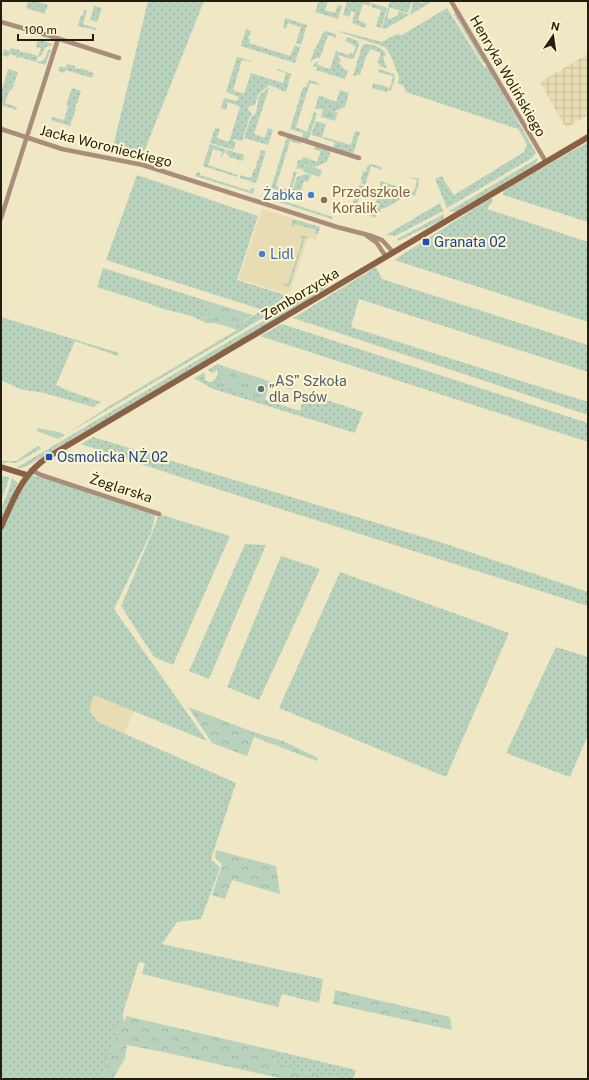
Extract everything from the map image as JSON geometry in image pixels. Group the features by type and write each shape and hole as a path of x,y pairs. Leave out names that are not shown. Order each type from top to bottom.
{"street":[{"name":"Henryka Wolińskiego","path":"451,1 546,162"},
{"path":"1,22 120,58"},
{"path":"1,218 58,39"},
{"name":"Jacka Woronieckiego","path":"1,129 68,151 140,164 183,177 380,239 393,252"},
{"path":"280,133 359,158"},
{"name":"Zemborzycka","path":"29,473 48,457 588,137"},
{"path":"364,234 377,243 386,257"},
{"name":"Żeglarska","path":"1,467 22,473 36,473 159,514"},
{"path":"1,527 19,488 29,473"}],"shaded area":[{"path":"588,54 588,115 566,128 540,82"},
{"path":"262,209 320,227 316,240 308,238 290,292 287,294 239,279"},
{"path":"94,695 134,711 124,734 98,722 89,710"}],"green space":[{"path":"28,1 36,1 48,5 45,10 45,14 26,8"},
{"path":"148,1 204,1 140,162 112,151"},
{"path":"319,1 328,1 325,10 335,13 338,5 342,6 338,19 315,12"},
{"path":"347,1 366,1 371,3 370,6 363,4 358,20 367,24 365,28 352,23 355,12 351,11 349,17 343,15"},
{"path":"390,1 412,1 408,13 388,7"},
{"path":"413,1 423,3 424,1 433,1 410,15"},
{"path":"372,3 387,8 381,28 376,26 381,10 371,7"},
{"path":"94,6 102,8 97,22 90,20"},
{"path":"388,8 390,8 387,18 391,19 398,15 399,11 409,15 385,29 382,28"},
{"path":"447,8 484,67 487,66 536,153 532,158 447,208 435,179 442,176 454,195 524,152 527,144 518,129 406,92 403,85 398,84 399,77 390,54 385,47 340,31 382,42 397,34 402,35"},
{"path":"84,9 87,10 83,24 96,28 96,30 78,26 81,15 83,16"},
{"path":"455,12 485,63 483,63 454,14"},
{"path":"285,18 307,25 301,45 296,43 301,27 288,23 286,29 283,28"},
{"path":"246,29 251,31 248,39 250,39 249,43 290,56 295,45 300,47 295,63 241,46"},
{"path":"326,31 336,34 336,38 328,35 320,58 315,58 310,62 323,33"},
{"path":"347,37 358,41 359,45 354,58 350,59 339,55 338,58 341,59 340,62 338,62 345,70 348,70 345,79 316,70 317,67 313,66 316,62 318,62 317,65 330,69 336,51 349,55 350,53 353,54 356,46 353,46 353,44 345,41"},
{"path":"38,39 52,44 52,46 45,48 42,55 38,57 36,62 43,60 48,50 51,50 45,65 20,57 15,58 17,56 10,54 8,57 2,55 4,49 10,51 11,48 38,56 41,48 36,47"},
{"path":"366,44 378,47 385,52 386,55 383,57 387,69 377,63 381,53 370,49 360,75 353,76 362,46"},
{"path":"237,57 251,61 242,60 233,90 244,94 251,73 283,83 286,73 277,70 278,69 291,74 286,92 269,85 258,95 255,105 249,106 248,110 252,114 242,141 233,139 233,141 236,142 233,150 210,143 215,128 220,129 217,138 229,142 240,107 228,102 226,110 221,108 224,98 237,101 239,97 226,92"},
{"path":"67,64 75,66 75,68 80,68 94,73 92,78 66,70 64,73 58,71 60,66 66,68"},
{"path":"8,69 18,72 12,90 10,89 5,103 17,107 16,110 1,105 1,89 3,87"},
{"path":"379,69 394,74 395,78 391,91 388,90 387,92 372,88 373,83 390,88 393,76 378,72"},
{"path":"309,80 319,83 319,85 310,83 296,127 307,132 314,112 317,113 308,140 302,138 303,133 290,129 303,87 306,87"},
{"path":"72,88 81,91 70,126 51,120 52,117 64,120 68,106 66,105"},
{"path":"268,88 254,134 265,138 268,128 273,130 268,145 244,138 251,117 256,113 259,96"},
{"path":"340,90 349,93 345,107 333,112 323,109 315,109 319,95 336,102"},
{"path":"323,109 338,113 335,121 321,117"},
{"path":"316,121 326,124 322,138 311,135"},
{"path":"355,131 360,132 353,154 333,148 335,142 323,139 324,137 351,145"},
{"path":"287,137 301,141 300,144 290,141 276,186 289,190 294,171 297,172 290,194 271,188"},
{"path":"588,142 588,222 503,195 503,191"},
{"path":"210,144 227,150 220,158 222,152 213,149 208,165 238,175 237,177 203,166"},
{"path":"316,146 331,151 327,162 315,167 305,164 303,170 298,168 296,169 298,160 301,160 304,157 317,162 321,151 313,149"},
{"path":"228,150 244,155 243,161 230,158 226,153"},
{"path":"261,150 266,151 256,183 240,178 240,175 251,178"},
{"path":"538,158 536,164 457,211 449,211"},
{"path":"305,164 322,170 320,177 303,172"},
{"path":"371,164 382,167 381,170 371,166 365,185 361,183 363,171 366,172 367,166"},
{"path":"199,172 200,175 250,191 251,188 254,188 253,194 195,176"},
{"path":"305,174 311,175 308,182 304,181 299,197 298,194 292,192 297,177"},
{"path":"137,175 258,216 237,280 286,295 268,312 271,313 65,435 111,405 237,330 232,328 263,310 106,260"},
{"path":"411,177 419,179 415,196 380,186 380,181 414,192 417,180"},
{"path":"359,185 363,186 354,214 350,213"},
{"path":"379,189 382,190 379,200 383,202 397,194 400,196 401,194 406,196 380,210 381,211 375,218 370,216 377,199"},
{"path":"382,189 397,194 383,202 379,201"},
{"path":"268,196 333,217 332,219 267,198"},
{"path":"491,198 493,200 487,209 588,242 588,322 394,260"},
{"path":"440,203 443,211 395,236 386,235"},
{"path":"444,214 442,220 398,241 397,239"},
{"path":"293,219 320,227 318,234 315,234 316,230 295,224 293,227 291,224"},
{"path":"301,235 308,237 307,239 305,238 289,287 284,285 284,283 288,284 303,238 299,237"},
{"path":"376,267 382,279 588,345 588,372 359,299 351,327 588,402 588,415 293,318"},
{"path":"103,268 204,300 204,303 212,310 213,320 206,316 200,320 97,287"},
{"path":"333,278 335,279 319,293 305,302 30,464 22,468 16,468 327,283"},
{"path":"204,300 253,315 232,328 215,323 206,323 200,320 206,316 213,319 214,317 209,314 212,310 203,306"},
{"path":"1,317 119,353 118,356 75,341 56,385 101,402 93,407 44,393 20,389 1,380"},
{"path":"282,324 588,423 588,442 260,336"},
{"path":"217,364 363,412 355,433 213,389 194,378 205,372 206,381 213,382 217,376 218,370 212,373 208,370","holes":["226,368 305,394 300,411 216,384"]},
{"path":"226,368 270,382 265,400 215,384"},
{"path":"73,395 95,401 94,404 92,405 75,402 70,397"},
{"path":"37,428 59,432 65,435 58,439 37,431"},
{"path":"93,437 446,544 588,592 588,606 192,481 81,444"},
{"path":"38,446 42,448 16,463 7,462 1,464 1,461 17,461"},
{"path":"32,475 156,512 151,533 114,609 207,741 94,695 89,710 98,722 236,783 211,859 220,868 201,919 177,922 162,944 323,979 319,1003 282,994 278,1007 142,974 145,963 139,962 102,1079 1,1079 1,533 23,487"},
{"path":"1,476 9,477 9,479 1,502"},
{"path":"12,478 18,483 1,519 1,509"},
{"path":"159,514 230,536 173,665 154,657 121,606"},
{"path":"245,544 266,545 209,679 189,671"},
{"path":"281,556 320,569 259,700 227,687"},
{"path":"340,572 509,633 446,777 279,708"},
{"path":"556,647 588,657 588,735 570,777 506,753"},
{"path":"188,707 256,733 283,741 318,758 317,761 254,737 247,756 212,743"},
{"path":"216,850 276,866 280,894 232,880 225,899 212,895 222,865 215,857"},
{"path":"335,990 450,1017 452,1030 333,1004"},
{"path":"123,1012 124,1023 126,1016 277,1051 275,1067 345,1079 284,1079 127,1045 125,1058 113,1079 102,1079"},
{"path":"277,1051 356,1070 353,1079 345,1079 275,1067"}],"place":[{"name":"Żabka","path":"311,195"},
{"name":"Przedszkole Koralik","path":"324,200"},
{"name":"Granata 02","path":"426,242"},
{"name":"Lidl","path":"262,254"},
{"name":"„AS” Szkoła dla Psów","path":"261,389"},
{"name":"Osmolicka NŻ 02","path":"49,457"}]}
